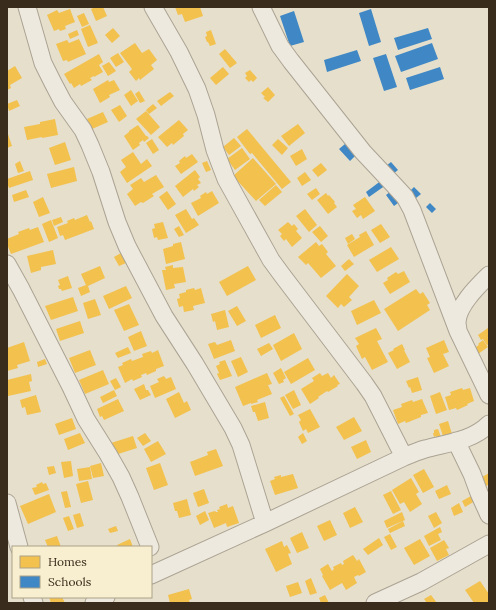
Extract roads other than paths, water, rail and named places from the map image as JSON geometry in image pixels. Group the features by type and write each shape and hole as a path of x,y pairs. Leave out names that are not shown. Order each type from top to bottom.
{"street":[{"path":"27,7 43,64 63,102 83,130 90,144 101,172 117,222 127,246 164,316 238,436 265,523"},
{"path":"153,7 179,52 197,89 206,115 214,150 226,179 271,260 373,396 404,457"},
{"path":"261,7 280,46 291,62 363,152 405,197 412,210 458,331 489,395"},
{"path":"7,264 86,419 121,477 150,546"},
{"path":"458,331 457,321 459,312 464,303 489,274"},
{"path":"152,556 155,573 404,457 424,449 472,436 481,432 489,424"},
{"path":"456,441 489,515"},
{"path":"7,503 19,546"},
{"path":"375,603 421,582 489,544"},
{"path":"94,603 104,598"}]}
